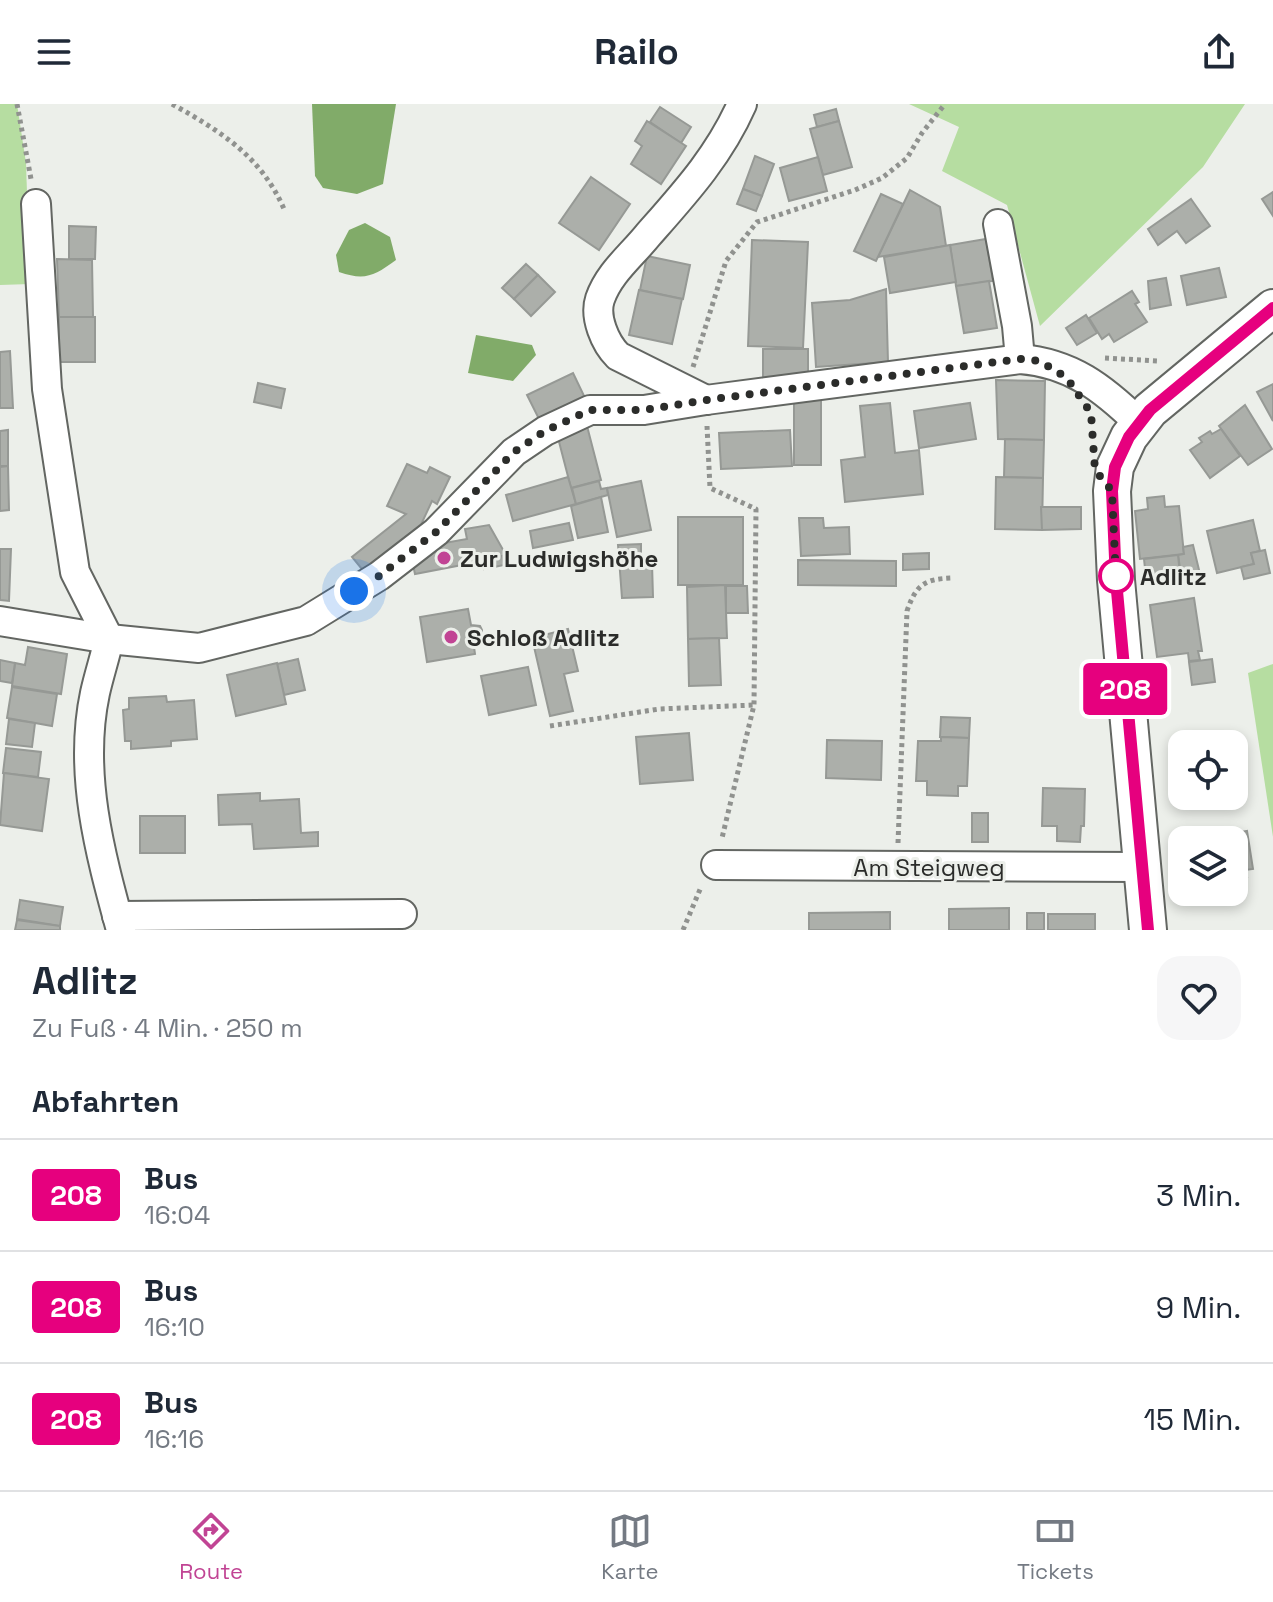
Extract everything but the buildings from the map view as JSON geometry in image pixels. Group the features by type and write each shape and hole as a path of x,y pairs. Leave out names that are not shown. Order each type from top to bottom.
{"main road":[{"path":"1148,930 1118,616 1112,491 1115,467 1139,423 1171,391 1272,311"}],"street":[{"path":"696,394 636,366 610,349 601,326 599,303 609,278 707,168 742,104"},
{"path":"36,204 47,389 75,572 109,639 94,695 90,772 94,826 119,923 402,914"},
{"path":"998,224 1020,359"},
{"path":"0,621 109,639 199,648 306,621 379,576 436,532 514,452 545,431 590,410 644,410 696,394 1020,359 1072,370 1139,423"},
{"name":"Am Steigweg","path":"716,865 1142,867"}],"path":[{"path":"17,104 36,204"},
{"path":"172,104 217,129 252,160 274,185 284,209"},
{"path":"683,930 698,891 716,865 754,705 756,509 710,488 696,394 726,261 757,222 882,178 907,158 945,104"},
{"path":"1092,356 1120,361 1164,360"},
{"path":"897,868 907,611 923,584 931,579 952,578"},
{"path":"550,726 659,709 754,705"}],"shaded area":[{"path":"0,104 17,104 26,163 30,284 0,285"},
{"path":"312,104 396,104 383,184 357,194 323,188 315,176"},
{"path":"909,104 1245,104 1203,167 1040,326 1007,205 942,171 959,127"},
{"path":"365,223 390,237 396,260 369,275 339,272 336,255 349,230"},
{"path":"476,335 532,345 536,355 513,381 468,373"},
{"path":"1273,664 1273,837 1248,673"}],"bus line":[{"name":"208","path":"1148,930 1118,616 1112,491 1115,467 1129,437 1150,410 1273,308"}],"place":[{"name":"Zur Ludwigshöhe","path":"444,558"},
{"name":"Adlitz","path":"1116,576"},
{"name":"Schloß Adlitz","path":"451,637"}],"route":[{"path":"354,591 379,576 436,532 514,452 545,431 590,410 644,410 1020,359 1040,361 1067,378 1091,413 1095,470 1112,491 1116,580 1116,576"}]}
